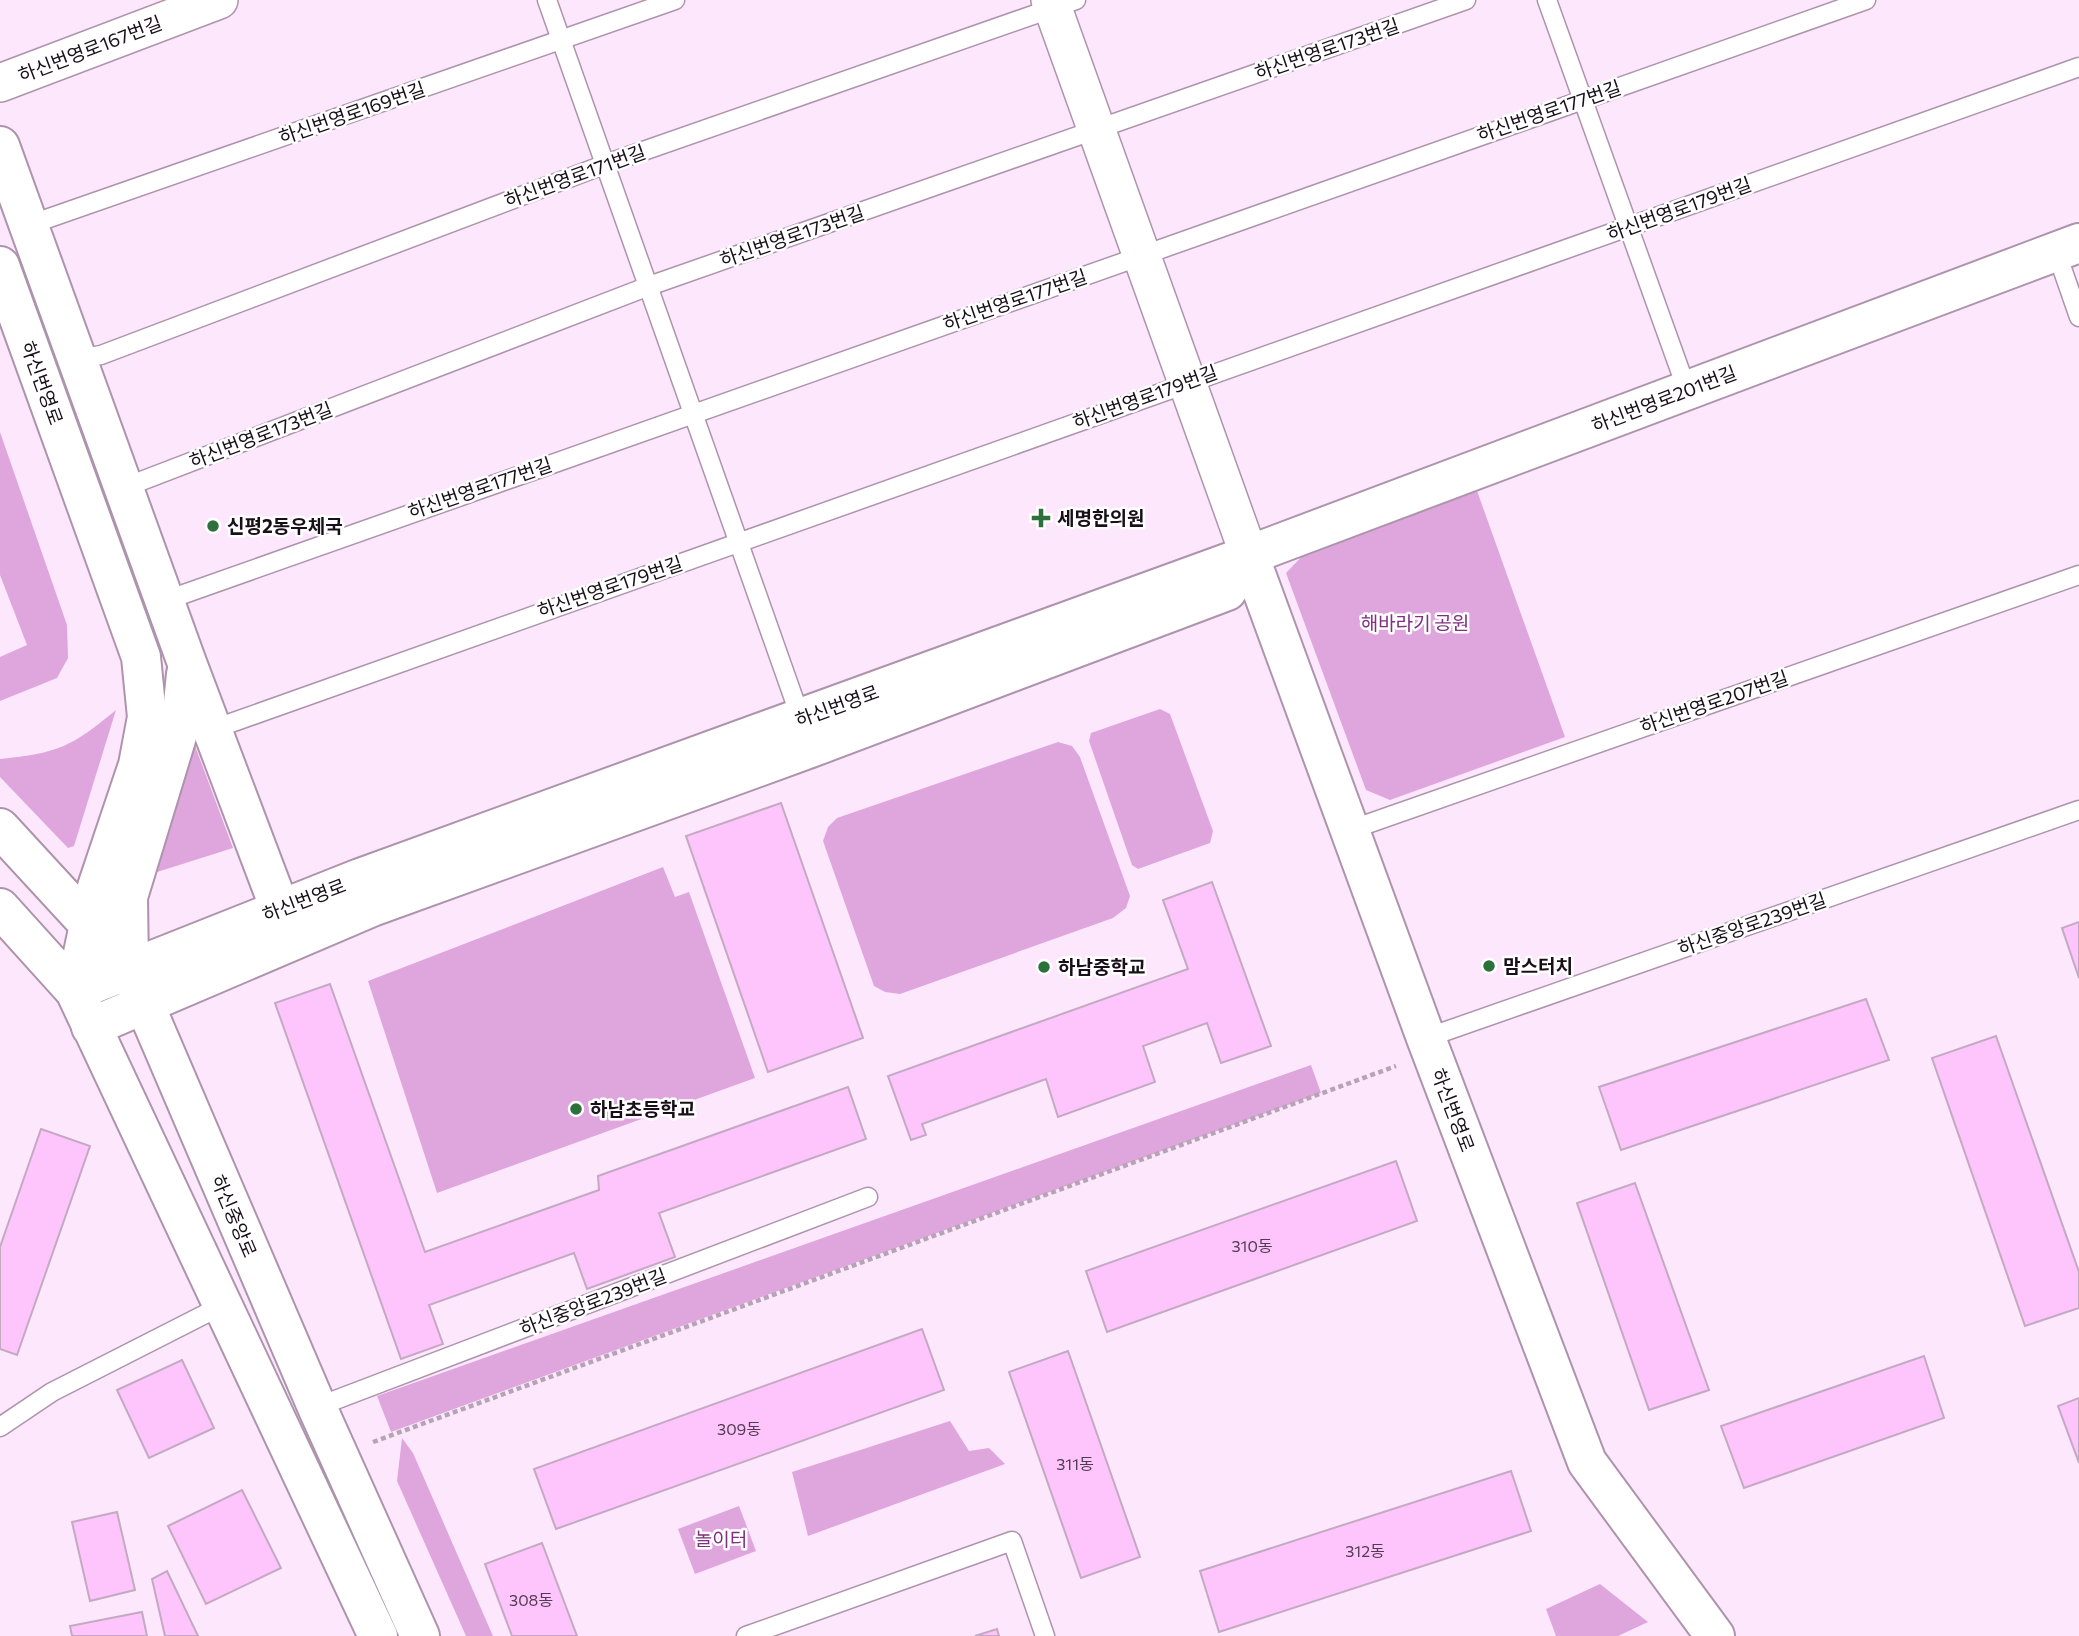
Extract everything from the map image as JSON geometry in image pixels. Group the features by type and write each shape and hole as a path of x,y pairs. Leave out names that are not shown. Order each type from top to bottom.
{"street":[{"name":"하신번영로167번길","path":"0,83 219,0"},
{"path":"1060,3 1097,129 1250,555"},
{"path":"0,146 211,730 279,909"},
{"name":"하신번영로201번길","path":"1250,555 2068,247"},
{"name":"하신번영로","path":"0,266 141,657 147,717 138,765 97,887 75,991"},
{"name":"하신번영로","path":"75,991 279,909 1250,555"},
{"name":"하신번영로","path":"1250,555 1350,830 1414,1050 1587,1462 1714,1636"},
{"name":"하신번영로","path":"91,1027 372,907 808,749 1227,591 1250,555"},
{"path":"129,968 128,897 181,723 187,663"},
{"name":"하신중앙로","path":"0,828 129,968 317,1407 420,1636"},
{"path":"0,908 75,991 225,1304 378,1636"},
{"path":"225,1304 265,1287"},
{"path":"280,1423 317,1407"}],"lane":[{"path":"547,0 801,719"},
{"name":"하신번영로169번길","path":"29,225 675,0"},
{"name":"하신번영로173번길","path":"123,488 649,286 1466,0"},
{"path":"1548,0 1687,390"},
{"name":"하신번영로177번길","path":"164,601 1866,0"},
{"name":"하신번영로171번길","path":"77,359 101,355 606,164 1060,3"},
{"name":"하신번영로179번길","path":"211,730 2079,67"},
{"path":"2068,247 2079,317"},
{"name":"하신번영로207번길","path":"1350,830 2079,575"},
{"name":"하신중앙로239번길","path":"1414,1050 2079,810"},
{"name":"하신중앙로239번길","path":"317,1407 868,1197"},
{"path":"0,1427 52,1392 225,1304"},
{"path":"746,1636 1012,1541 1045,1636"}],"path":[{"path":"368,1443 1414,1050"}],"green space":[{"path":"0,432 67,625 68,658 57,678 0,701 0,657 27,645 0,575"},
{"name":"해바라기 공원","path":"1476,488 1565,737 1390,800 1366,790 1286,573 1308,550"},
{"path":"1160,709 1170,714 1213,831 1210,843 1138,869 1132,865 1089,741 1091,733"},
{"path":"116,710 74,846 68,848 0,777 0,759 37,754 63,746"},
{"path":"1058,742 1072,746 1080,757 1130,896 1126,908 1113,918 900,994 885,992 874,986 823,841 828,827 837,818"},
{"path":"194,743 233,848 154,873"},
{"path":"663,867 675,897 689,892 755,1078 437,1193 368,981"},
{"path":"1311,1065 1321,1093 391,1432 377,1396"},
{"path":"950,1421 969,1451 989,1448 1005,1464 808,1536 792,1472"},
{"path":"402,1438 413,1453 493,1636 466,1636 397,1481"},
{"name":"놀이터","path":"739,1506 756,1551 695,1574 678,1529"},
{"path":"1600,1584 1648,1622 1618,1636 1556,1636 1546,1609"}],"building":[{"path":"781,803 863,1038 768,1072 686,836"},
{"path":"1212,882 1271,1046 1221,1063 1207,1023 1143,1046 1155,1082 1058,1117 1046,1079 922,1124 926,1135 911,1140 888,1076 1188,969 1163,900"},
{"path":"2079,922 2079,978 2062,928"},
{"path":"330,984 425,1252 599,1190 598,1176 848,1087 866,1139 659,1213 675,1257 587,1289 574,1253 429,1305 443,1344 401,1359 275,1003"},
{"path":"1866,999 1889,1060 1621,1150 1599,1087"},
{"path":"1996,1036 2079,1272 2079,1308 2025,1326 1932,1058"},
{"path":"41,1129 90,1146 17,1355 0,1349 0,1247"},
{"path":"1396,1161 1417,1221 1107,1332 1086,1271"},
{"path":"1635,1183 1709,1390 1649,1410 1577,1203"},
{"path":"922,1329 944,1390 556,1529 534,1469"},
{"path":"1068,1351 1140,1557 1081,1578 1009,1372"},
{"path":"1924,1356 1944,1418 1744,1488 1721,1426"},
{"path":"182,1360 214,1428 149,1458 117,1390"},
{"path":"2079,1398 2079,1463 2058,1406"},
{"path":"1511,1471 1531,1531 1219,1632 1200,1571"},
{"path":"242,1490 281,1568 206,1604 168,1526"},
{"path":"117,1512 135,1590 90,1601 72,1522"},
{"path":"542,1543 577,1636 512,1636 485,1564"},
{"path":"167,1571 198,1636 165,1636 152,1579"},
{"path":"142,1612 147,1636 72,1636 70,1626"},
{"path":"997,1629 999,1636 975,1636"}],"place":[{"name":"세명한의원","path":"1041,518"},
{"name":"신평2동우체국","path":"213,526"},
{"name":"맘스터치","path":"1489,966"},
{"name":"하남중학교","path":"1044,967"},
{"name":"하남초등학교","path":"576,1109"}]}
